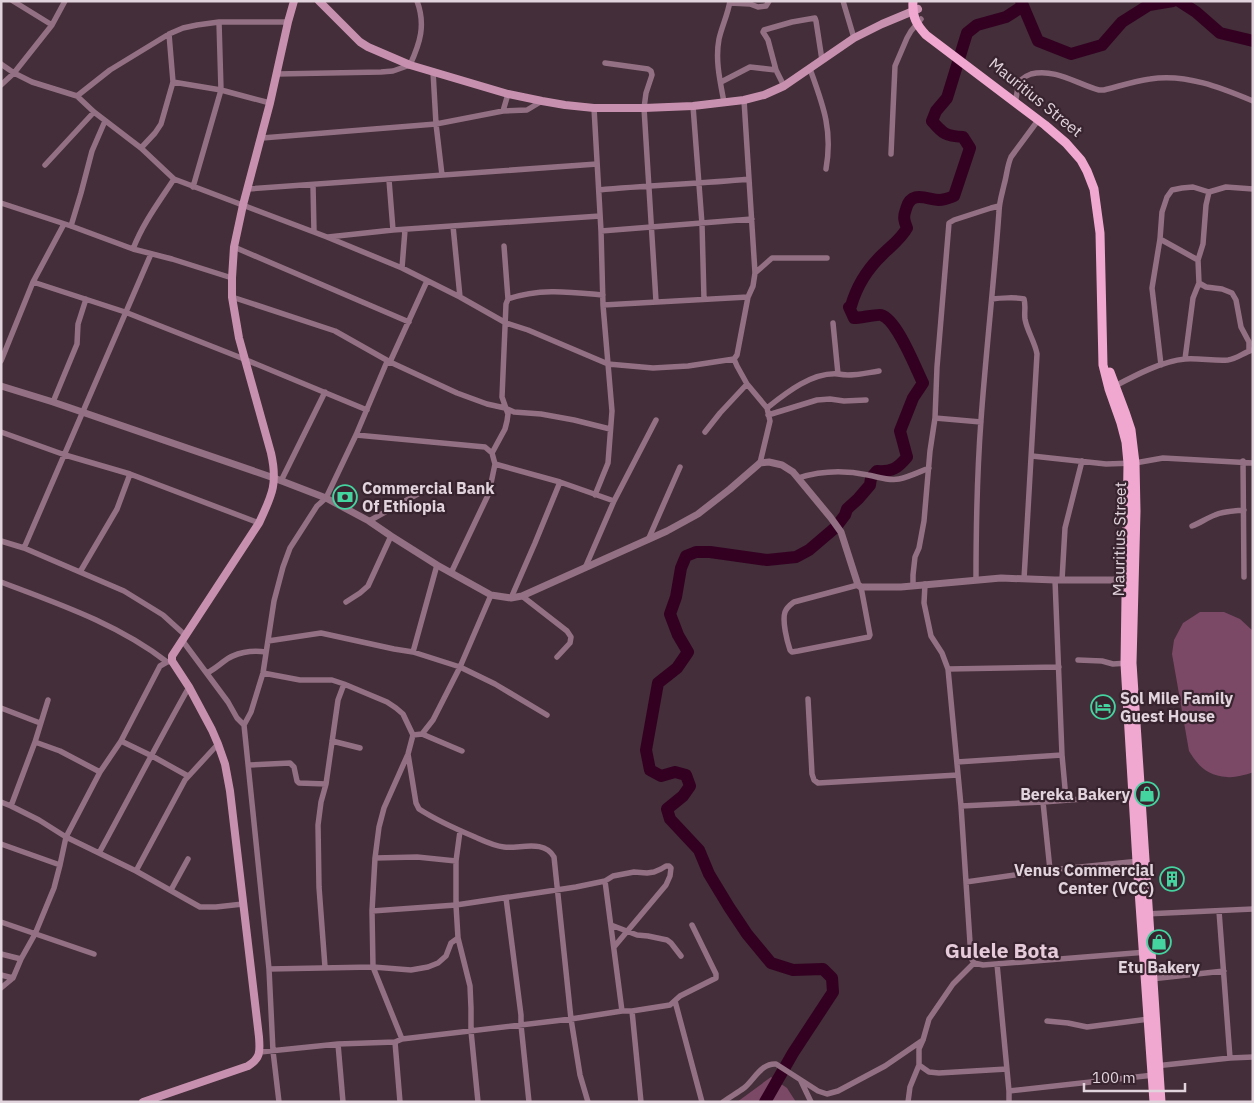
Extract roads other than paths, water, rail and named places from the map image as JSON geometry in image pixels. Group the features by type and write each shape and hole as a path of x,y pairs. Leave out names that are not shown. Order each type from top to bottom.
{"main road":[{"path":"143,1102 248,1066 256,1061 260,1052 230,791 225,764 218,744 189,687 169,662 259,523 278,480 236,325 232,298 232,278 234,247 243,204 262,138 294,1"},
{"path":"319,1 360,42 410,65 508,94 565,105 594,108 693,106 744,100 764,95 784,86 854,38 916,6 919,21"},
{"name":"Mauritius Street","path":"919,21 948,49 1016,100 1066,143 1084,166 1094,189 1100,233 1102,357 1132,463 1128,663 1156,1070 1154,1102"},
{"name":"Mauritius Street","path":"1150,979 1149,1019 1161,1102"}],"street":[{"path":"13,1 52,26"},
{"path":"1,85 14,73 52,26 65,1"},
{"path":"277,74 381,72 410,65 420,38 422,21 417,1"},
{"path":"724,102 718,70 718,46 730,2 750,4 760,8 766,6 769,1"},
{"path":"843,1 854,38"},
{"path":"784,86 776,70 764,30 792,22 816,19 822,60"},
{"path":"891,154 894,66 906,38 919,21"},
{"path":"77,96 110,70 169,34 183,28 219,22 288,22"},
{"path":"193,187 221,90 219,22"},
{"path":"141,148 161,124 173,82 169,34"},
{"path":"606,63 648,69 652,75 646,93 644,108 656,301"},
{"path":"1,64 14,73 46,87 77,96 105,121 141,148 174,179 243,204 402,268 460,297 506,324 528,330 608,364 653,368 688,366 734,359 737,355 748,297 755,273 744,100"},
{"path":"721,82 750,67 776,70"},
{"path":"810,68 826,120 829,152 826,169"},
{"path":"433,71 436,124 442,175"},
{"path":"1016,100 1019,85 1023,78 1031,74 1044,72 1099,90 1152,78 1176,78 1195,81 1253,101"},
{"path":"173,82 221,90 270,103"},
{"path":"503,111 508,94"},
{"path":"262,138 436,124 503,111 527,110 542,101"},
{"path":"693,106 702,224 704,299"},
{"path":"594,108 603,295 612,412 608,463 596,495"},
{"path":"45,165 94,112"},
{"path":"976,580 977,500 981,422 999,206 1008,163 1039,119"},
{"path":"71,226 82,193 92,150 105,121"},
{"path":"248,189 597,164"},
{"path":"133,248 138,233 174,179"},
{"path":"599,190 749,179"},
{"path":"389,180 393,230"},
{"path":"313,185 314,232"},
{"path":"1161,365 1152,288 1160,239 1162,212 1167,197 1172,190 1182,188 1193,187 1209,192 1226,187 1253,189"},
{"path":"1185,359 1194,298 1199,284 1198,260 1203,244 1209,192"},
{"path":"1,203 151,254 232,278"},
{"path":"914,585 915,557 919,548 924,521 935,418 937,367 949,223 999,206"},
{"path":"327,237 393,230 600,216"},
{"path":"601,231 752,220"},
{"path":"1,361 33,282 64,224"},
{"path":"453,226 460,297"},
{"path":"402,268 405,230"},
{"path":"1160,239 1198,260"},
{"path":"492,453 505,429 508,414 502,397 506,304 508,299 504,246"},
{"path":"234,247 409,322"},
{"path":"24,548 151,254"},
{"path":"755,273 772,258 827,258"},
{"path":"279,1102 273,1051 269,969 244,725 251,712 263,673 274,601 282,567 290,548 317,506 326,498 356,435 386,364 390,362 427,281"},
{"path":"33,282 125,312 366,410"},
{"path":"1112,388 1166,362 1185,359 1230,360 1251,350 1241,327 1236,300 1232,294 1222,289 1206,288 1199,284"},
{"path":"508,299 553,291 603,295"},
{"path":"604,305 748,297"},
{"path":"992,299 1020,297 1024,299 1026,304 1025,319 1037,354 1024,579"},
{"path":"232,298 335,331 390,362 456,393 487,404 506,408 514,412 574,420 610,429"},
{"path":"53,402 77,344 78,324 86,299"},
{"path":"833,323 838,374"},
{"path":"734,359 747,384 768,412 770,421 760,463"},
{"path":"768,412 792,389 821,375 860,374 878,371"},
{"path":"705,432 747,384"},
{"path":"1,386 83,412 326,498 369,521 437,565 491,595 510,598 522,596 667,531 698,514 760,463 782,464 793,472 841,532 859,586 870,635 792,652 786,634 784,613 788,607 794,602 859,586 901,587 1001,578 1130,580"},
{"path":"278,480 325,392"},
{"path":"768,412 818,400 866,400"},
{"path":"935,418 981,422"},
{"path":"585,568 614,501 656,420"},
{"path":"1,432 65,455 130,474 259,523"},
{"path":"356,435 485,447 492,453 495,464 489,494 451,573"},
{"path":"1032,456 1106,464 1132,463 1163,458 1253,462"},
{"path":"1243,461 1244,577"},
{"path":"1066,800 1062,756 1059,667 1059,580 1064,528 1082,462"},
{"path":"495,464 560,482 614,501"},
{"path":"648,540 680,467"},
{"path":"798,478 818,473 841,472 899,479 929,468"},
{"path":"80,572 117,509 130,474"},
{"path":"510,598 560,482"},
{"path":"369,521 425,490"},
{"path":"1192,526 1227,511 1244,510"},
{"path":"346,602 368,586 391,536"},
{"path":"1,541 24,548 124,591 163,616 183,638 237,718 244,725"},
{"path":"413,652 437,565"},
{"path":"1,582 77,611 111,627 169,662"},
{"path":"925,584 924,603 931,636 942,653 948,669 961,806 971,958 974,963 983,965 1147,952"},
{"path":"422,734 433,720 460,666 491,595"},
{"path":"522,596 567,631 571,637 570,643 557,657"},
{"path":"268,641 321,633 413,652 460,666 547,715"},
{"path":"207,673 224,661 241,653 266,652"},
{"path":"1078,660 1102,661 1112,664 1128,663"},
{"path":"1,988 13,978 35,934 54,888 66,837 100,772 121,741 160,666 169,662"},
{"path":"948,669 1059,667"},
{"path":"263,673 300,680 332,680 344,684 387,702 396,708 403,714 413,735 408,754 384,808 375,858 372,911 373,967 402,1039"},
{"path":"325,967 319,888 318,825 320,802 326,784 338,700 344,684"},
{"path":"99,853 189,687"},
{"path":"808,699 812,774 814,780 818,783 958,775"},
{"path":"11,806 35,742 48,700"},
{"path":"1,708 40,723"},
{"path":"413,735 422,734 462,751"},
{"path":"121,741 188,776"},
{"path":"35,742 60,751 100,772"},
{"path":"332,742 360,748"},
{"path":"136,871 188,776 218,744"},
{"path":"408,754 416,803 419,809 460,831 497,846 512,848 537,846 551,851 554,857 571,1019 580,1074 588,1102"},
{"path":"957,762 1062,756"},
{"path":"249,765 290,764 294,766 299,783 326,784"},
{"path":"961,806 1137,795"},
{"path":"1,802 39,820 66,837 136,871 200,907 243,904"},
{"path":"1043,802 1050,870"},
{"path":"460,831 456,861 458,938 470,986 471,1030 478,1102"},
{"path":"1,844 60,865"},
{"path":"375,858 418,857 456,861"},
{"path":"171,890 188,859"},
{"path":"966,882 1050,870 1141,861"},
{"path":"372,911 456,905 506,898 606,881 613,876 634,872 654,872 669,866 671,868 670,876 666,886 614,947"},
{"path":"606,881 622,1011"},
{"path":"506,898 521,1015 520,1025 529,1102"},
{"path":"1145,914 1253,909"},
{"path":"1219,911 1230,1058"},
{"path":"1,922 94,954"},
{"path":"612,925 637,935 667,940 681,956"},
{"path":"260,1052 338,1044 395,1042 402,1039 670,1005 680,996 716,978 716,974 692,925"},
{"path":"269,969 373,967 411,970 438,963 446,956 452,943 458,938"},
{"path":"1,954 21,959"},
{"path":"908,1102 910,1087 919,1065 919,1049 929,1019 953,984 974,963"},
{"path":"997,964 1009,1102"},
{"path":"1150,979 1224,971"},
{"path":"1,975 13,978"},
{"path":"675,1001 702,1102"},
{"path":"632,1011 641,1102"},
{"path":"1047,1022 1068,1022 1087,1027 1149,1019"},
{"path":"723,1102 743,1088 770,1064 776,1064 818,1091 827,1094 838,1091 886,1066 923,1040"},
{"path":"395,1042 400,1102"},
{"path":"338,1044 343,1102"},
{"path":"1009,1090 1230,1058 1253,1057"},
{"path":"919,1065 929,1072 939,1073 1007,1069"},
{"path":"801,1081 811,1102"}],"waterway":[{"path":"1021,1 1038,41 1071,54 1102,45 1122,22 1149,5 1173,1"},
{"path":"1179,1 1196,12 1220,33 1253,41"},
{"path":"765,1102 793,1053 833,992 832,978 823,969 793,970 771,963 747,934 729,907 709,874 699,850 670,819 667,809 683,796 690,786 686,775 675,772 661,776 650,770 646,750 658,683 677,668 688,652 678,635 670,614 676,597 681,568 686,556 696,552 710,552 767,560 796,557 809,550 836,527 847,509 870,485 871,478 877,471 887,471 894,468 907,457 900,431 913,398 923,383 911,356 887,318 881,315 854,318 849,307 867,272 905,232 907,228 904,214 911,199 919,197 941,200 954,196 970,148 963,137 945,134 932,121 936,111 947,98 967,33 977,25 1006,17 1023,6"}],"place":[{"name":"Commercial Bank Of Ethiopia","path":"345,497"},
{"name":"Sol Mile Family Guest House","path":"1103,707"},
{"name":"Bereka Bakery","path":"1147,794"},
{"name":"Venus Commercial Center (VCC)","path":"1172,879"},
{"name":"Etu Bakery","path":"1159,942"}],"district":[{"name":"Gulele Bota","path":"1002,950"}]}
